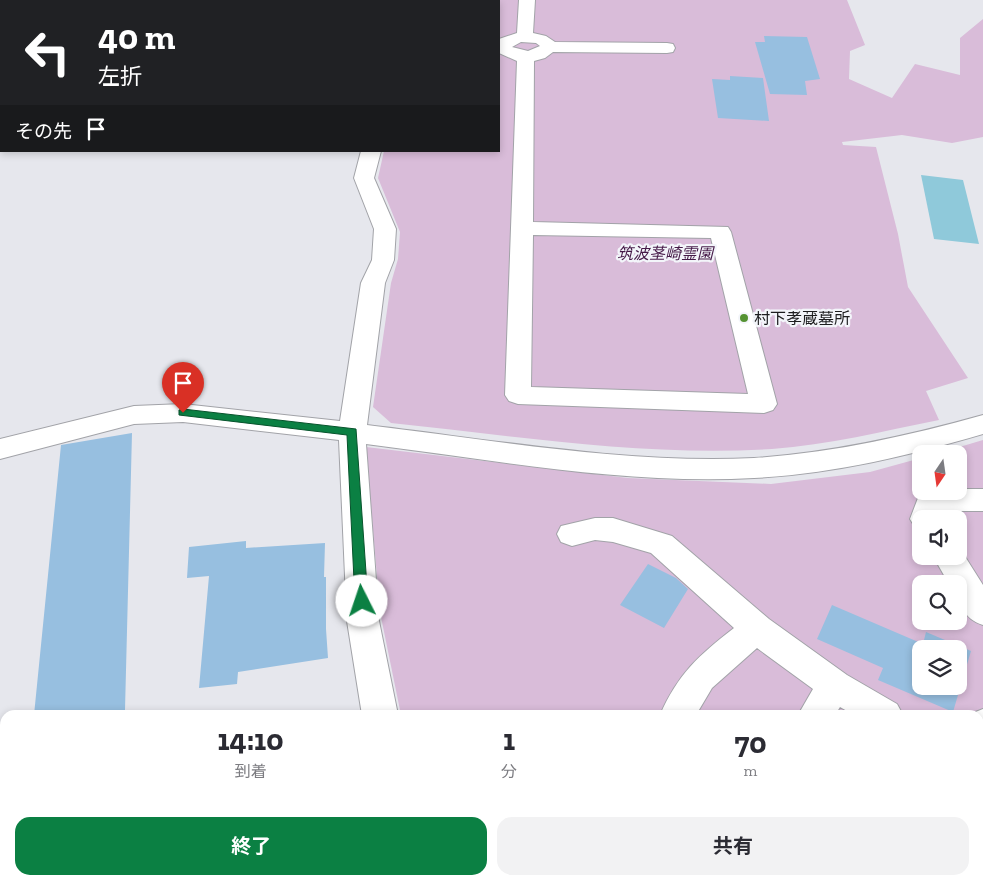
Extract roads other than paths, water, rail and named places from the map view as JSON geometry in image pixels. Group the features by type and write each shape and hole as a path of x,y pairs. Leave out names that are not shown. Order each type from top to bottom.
{"street":[{"path":"522,228 720,232 764,404 518,395 527,0"},
{"path":"501,45 506,52 526,46 540,39 548,44 549,47 667,48"},
{"path":"371,152 364,178 385,230 383,260 373,283 352,432 363,621 379,710"},
{"path":"0,449 134,415 183,413 598,463 688,469 792,465 836,459 889,450 983,424"},
{"path":"927,510 928,506 945,500 983,500"},
{"path":"572,534 594,529 613,530 660,544 757,629 835,686 876,710"},
{"path":"954,565 983,612"},
{"path":"679,710 683,698 702,674 757,629"},
{"path":"819,710 835,686"}],"water":[{"path":"921,175 963,180 979,244 934,239"}],"place":[{"name":"村下孝蔵墓所","path":"744,318"}],"park label":[{"name":"筑波茎崎霊園","path":"665,253"}]}
